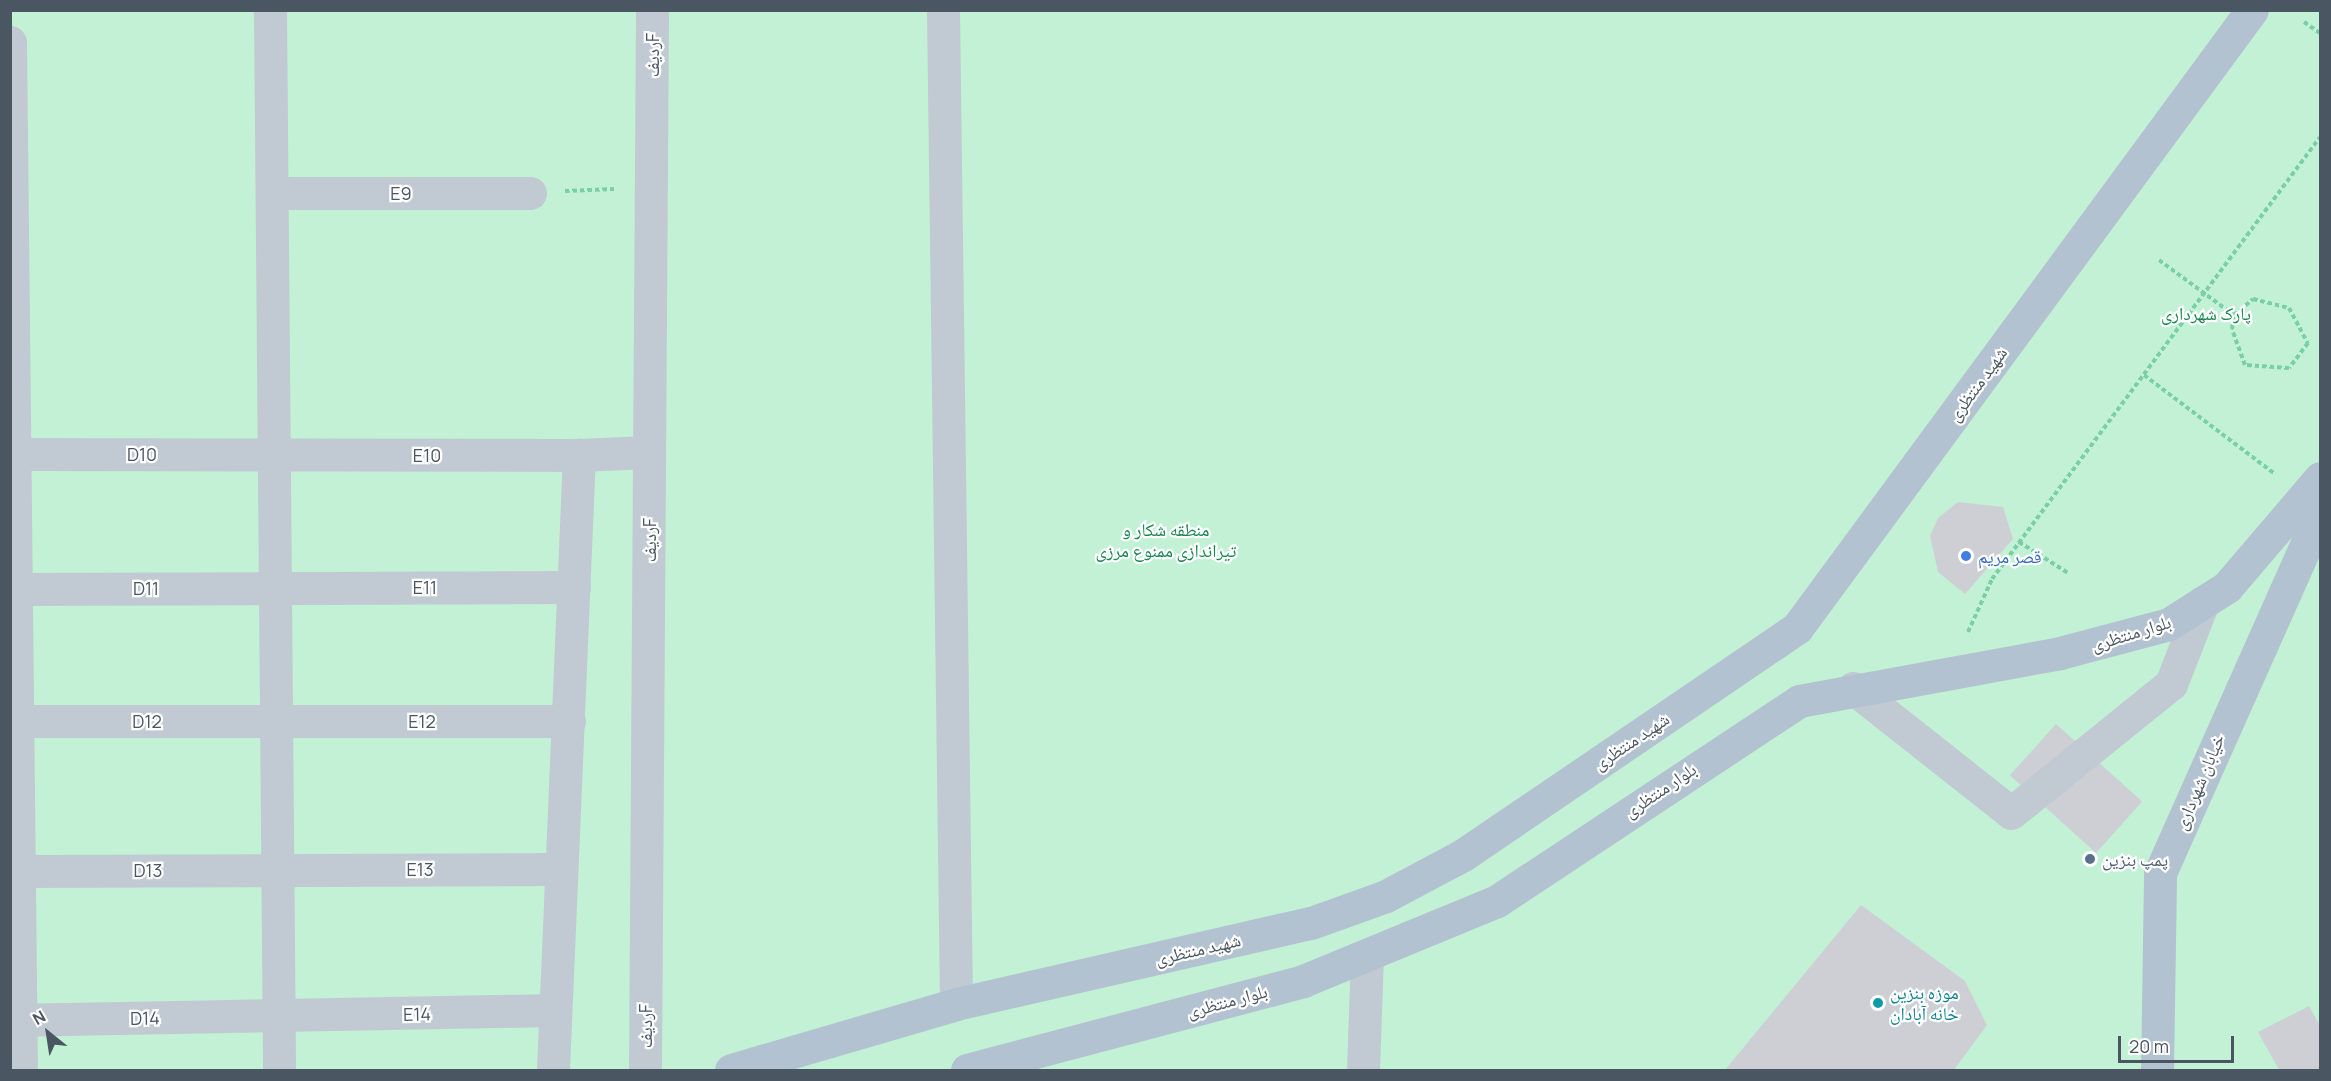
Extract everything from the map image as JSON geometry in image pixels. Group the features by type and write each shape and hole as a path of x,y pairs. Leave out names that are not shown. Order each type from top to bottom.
{"main road":[{"name":"شهید منتظری","path":"731,1071 956,1004 1311,923 1386,896 1463,855 1797,628 2252,10"},
{"name":"بلوار منتظری","path":"967,1071 1303,981 1497,901 1800,701 1853,688 2060,654 2169,624 2227,587 2315,496"},
{"name":"خیابان شهرداری","path":"2157,1071 2160,873 2315,496"}],"street":[{"path":"270,10 279,1071"},
{"name":"ردیفF","path":"645,1071 652,10"},
{"path":"943,10 956,1004"},
{"path":"10,42 19,871 15,1020 21,1071"},
{"name":"E9","path":"272,193 530,193"},
{"name":"E10","path":"274,454 579,455 649,452"},
{"name":"D10","path":"13,454 274,454"},
{"path":"553,1071 579,455"},
{"name":"E11","path":"275,588 574,587"},
{"name":"D11","path":"17,589 275,588"},
{"path":"1853,688 2011,813 2171,684 2203,602"},
{"name":"E12","path":"276,720 569,721"},
{"name":"D12","path":"18,721 276,720"},
{"name":"E13","path":"278,869 561,869"},
{"name":"D13","path":"19,871 278,869"},
{"path":"1363,1071 1367,955"},
{"name":"E14","path":"279,1017 555,1010"},
{"name":"D14","path":"15,1020 279,1017"}],"path":[{"path":"2304,22 2320,33"},
{"path":"1949,674 1992,579 2320,137"},
{"path":"530,193 651,187"},
{"path":"2159,260 2234,315"},
{"path":"2253,299 2289,308 2308,343 2289,368 2246,365 2232,329 2234,315 2253,299"},
{"path":"2144,375 2315,496"},
{"path":"2019,542 2068,573"}],"green space":[{"name":"منطقه شکار و تیراندازی ممنوع مرزی","path":"10,11 2320,11 2320,1070 10,1070"}],"building":[{"name":"قصر مریم","path":"1958,502 2003,507 2013,539 1965,594 1938,572 1930,536 1938,518"},
{"path":"2056,724 2142,802 2096,853 2010,775"},
{"name":"موزه بنزین خانه آبادان","path":"1861,905 1965,981 1987,1025 1954,1070 1725,1070"},
{"path":"2309,1006 2320,1026 2320,1070 2279,1070 2258,1032"}],"place":[{"name":"قصر مریم","path":"1966,556"},
{"name":"پمپ بنزین","path":"2090,859"},
{"name":"موزه بنزین خانه آبادان","path":"1878,1003"}],"park label":[{"name":"پارک شهرداری","path":"2206,313"}]}
